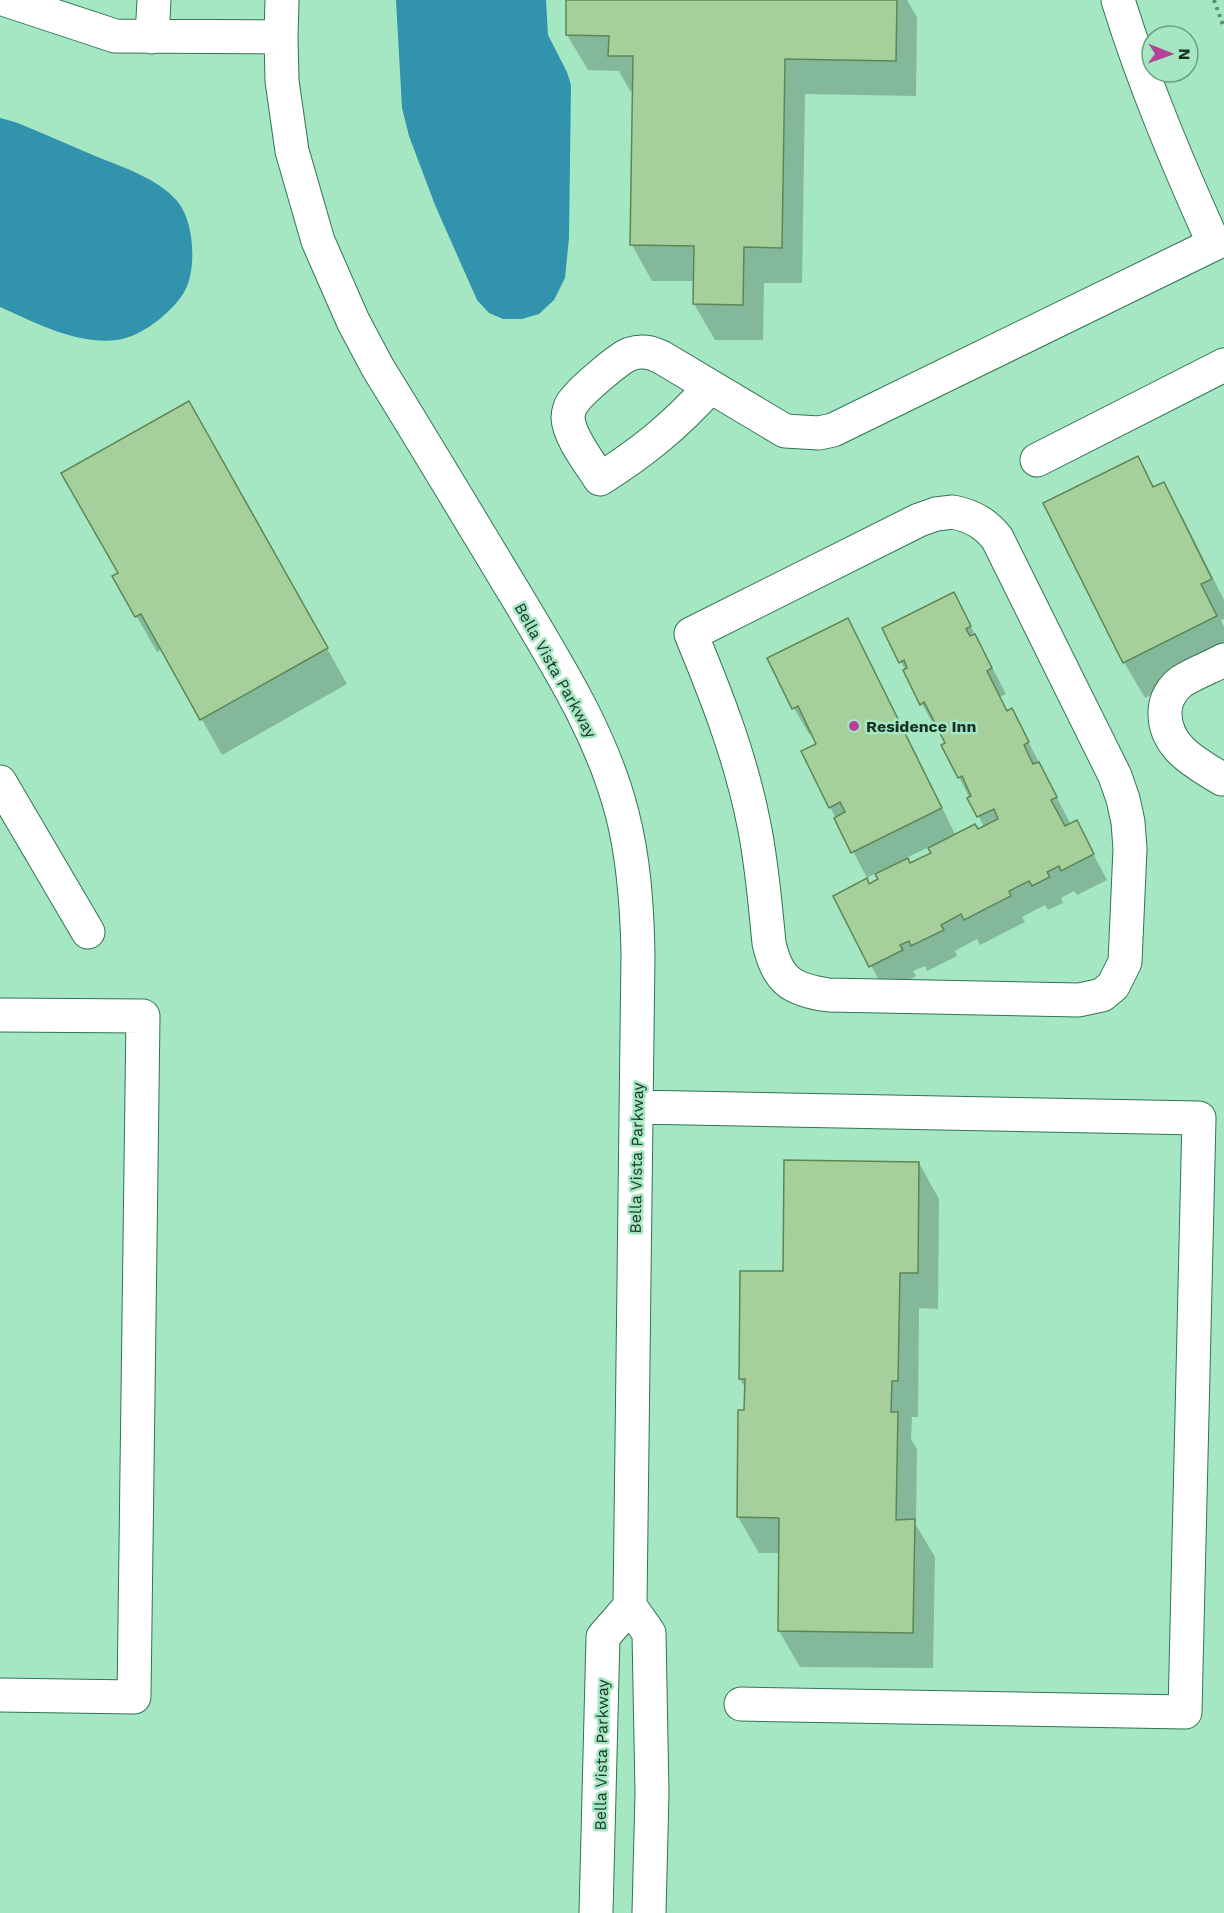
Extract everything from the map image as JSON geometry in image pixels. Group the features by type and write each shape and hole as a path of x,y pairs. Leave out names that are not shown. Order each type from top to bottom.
{"street":[{"path":"6,0 115,36 281,37"},
{"path":"152,37 154,0"},
{"name":"Bella Vista Parkway","path":"282,0 282,81 292,151 318,241 353,321 378,368 550,653 589,724 622,813 633,870 638,913 630,1606 603,1636 596,1913"},
{"path":"710,387 786,431 819,433 833,429 1214,244 1174,155 1129,37 1118,0"},
{"path":"1037,460 1224,365"},
{"path":"953,513 978,519 989,528 997,538 1115,776 1123,799 1130,849 1125,962 1113,986 1102,995 1079,1000 829,995 811,993 793,987 780,974 773,960 756,837 744,780 723,714 691,634 919,520 936,514 953,513"},
{"path":"1222,780 1190,758 1174,743 1166,726 1165,708 1167,698 1182,681 1224,660"},
{"path":"0,782 88,932"},
{"path":"0,1015 143,1016 134,1696 0,1695"},
{"path":"636,1107 1199,1118 1185,1712 741,1704"},
{"path":"630,1606 649,1634 652,1793 649,1913"}],"path":[{"path":"1214,0 1224,28"}],"water":[{"path":"396,0 546,0 548,35 571,85 569,238 565,278 554,300 539,314 522,319 503,319 489,313 477,300 435,205 409,136 402,108"},
{"path":"0,118 15,122 139,174 160,186 178,202 184,211 191,236 192,263 190,276 181,297 161,318 135,335 102,341 72,336 42,326 0,307"}],"building":[{"path":"566,0 897,0 896,61 785,59 782,248 744,247 743,305 693,304 694,246 630,245 633,56 608,56 609,36 566,35"},
{"path":"189,401 328,648 200,720 141,614 135,617 112,576 118,573 61,473"},
{"path":"1138,456 1153,487 1164,482 1212,579 1201,584 1217,616 1123,663 1043,503"},
{"path":"954,592 971,626 966,629 970,636 975,634 992,668 987,671 1007,711 1012,708 1029,742 1024,745 1033,764 1039,762 1057,797 1051,800 1065,826 1077,820 1094,854 1061,871 1059,866 1047,872 1050,877 1032,886 1029,881 1009,891 1011,896 964,920 961,914 941,925 944,930 911,946 909,941 900,945 903,950 869,967 833,896 867,878 869,884 878,879 875,874 908,858 910,863 931,853 928,848 975,824 978,829 998,819 994,809 977,817 967,798 971,796 962,776 958,778 941,745 945,743 924,702 920,705 903,670 907,668 904,660 899,663 882,628"},
{"name":"Residence Inn","path":"848,618 942,808 851,853 834,818 845,812 840,802 829,808 801,751 816,744 798,706 792,709 767,658"},
{"path":"784,1160 919,1162 918,1273 900,1273 898,1381 892,1381 891,1412 898,1412 896,1520 915,1519 913,1633 778,1631 779,1518 737,1517 738,1410 744,1410 745,1379 739,1379 740,1271 783,1271"}],"place":[{"name":"Residence Inn","path":"854,726"}]}
